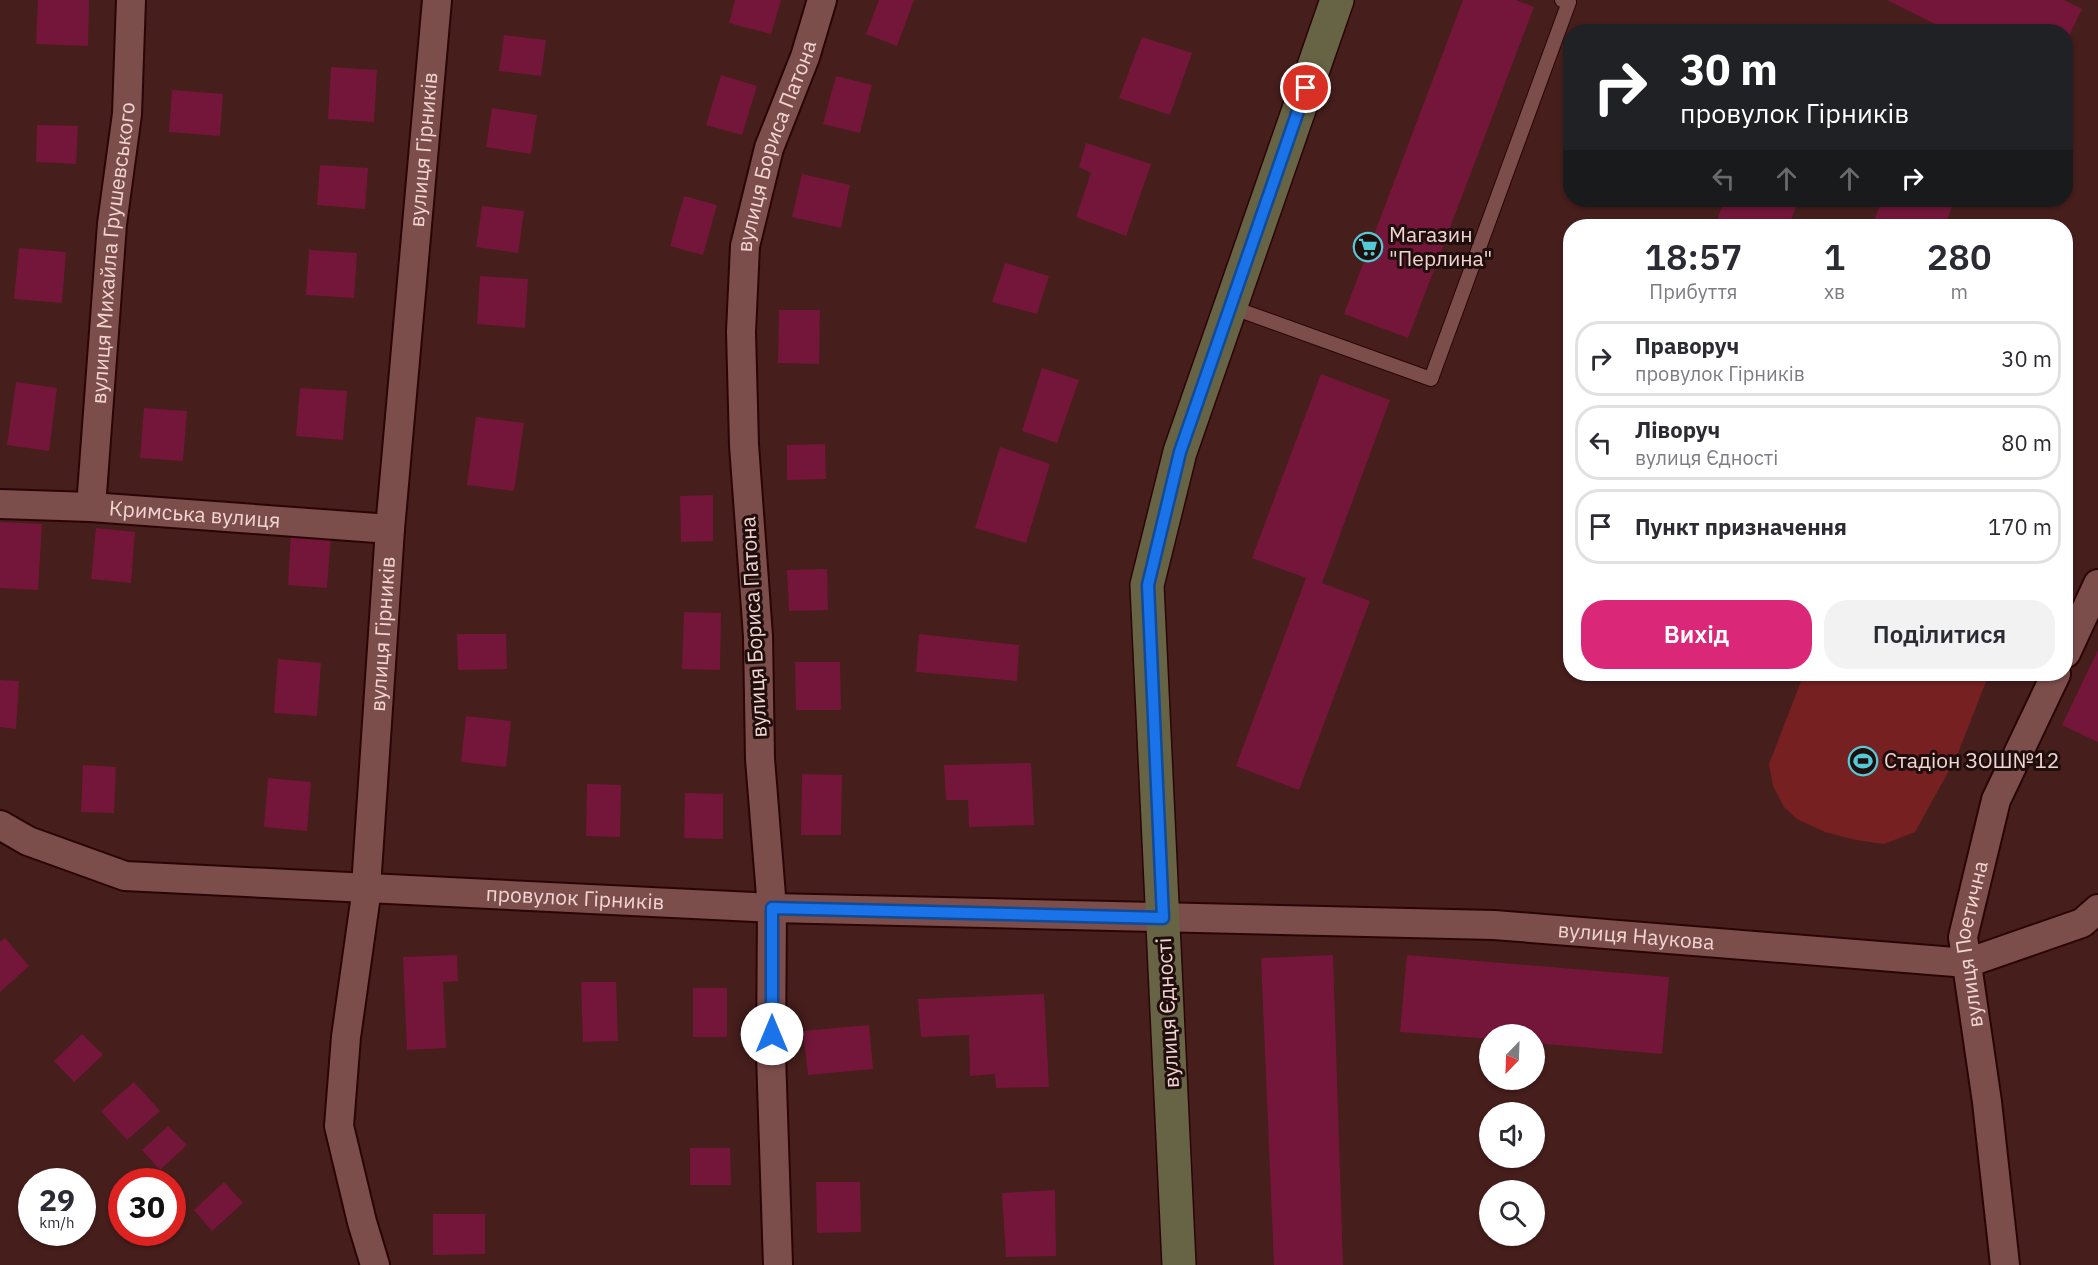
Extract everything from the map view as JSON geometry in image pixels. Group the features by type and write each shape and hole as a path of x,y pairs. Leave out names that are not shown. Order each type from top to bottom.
{"street":[{"name":"вулиця Михайла Грушевського","path":"91,507 112,224 127,114 131,0"},
{"name":"вулиця Гірників","path":"375,1265 362,1222 339,1126 346,1037 365,887 390,529 437,0"},
{"name":"вулиця Бориса Патона","path":"778,1265 771,1055 772,908 760,759 758,636 744,445 741,332 745,246 769,148 805,57 822,0"},
{"name":"вулиця Єдності","path":"1179,1265 1148,585 1180,452 1337,0"},
{"name":"Кримська вулиця","path":"0,504 91,507 390,529"},
{"path":"2073,638 2098,584"},
{"name":"вулиця Поетична","path":"2005,1265 1987,1102 1964,937 1996,800 2053,681"},
{"name":"провулок Гірників","path":"0,825 28,841 125,876 772,908 1163,918"},
{"name":"вулиця Наукова","path":"1163,918 1494,925 1967,963 2082,923 2098,909"}],"lane":[{"path":"1231,307 1431,379 1569,2 1562,0"}],"shaded area":[{"name":"Стадіон ЗОШ№12","path":"1801,681 1986,681 1956,758 1915,832 1884,844 1825,832 1797,819 1784,807 1773,786 1769,764"}],"building":[{"path":"38,0 89,0 88,46 36,44"},
{"path":"735,0 781,0 771,34 729,23"},
{"path":"879,0 914,0 897,46 866,34"},
{"path":"1463,0 1516,0 1534,7 1408,338 1344,314"},
{"path":"1887,0 2064,0 2082,9 2073,28 2073,24 1935,24"},
{"path":"504,35 546,40 541,76 499,71"},
{"path":"1142,37 1192,53 1170,115 1119,98"},
{"path":"331,67 377,70 374,122 328,119"},
{"path":"721,75 757,86 742,135 706,125"},
{"path":"836,76 872,85 860,133 823,124"},
{"path":"172,90 223,94 220,136 169,132"},
{"path":"492,108 537,115 531,154 486,147"},
{"path":"37,125 78,126 76,164 36,162"},
{"path":"1086,143 1151,164 1126,236 1076,217 1091,173 1079,167"},
{"path":"320,165 368,168 365,209 317,205"},
{"path":"802,174 850,185 841,228 792,217"},
{"path":"684,196 717,205 703,255 670,246"},
{"path":"482,206 524,211 518,253 476,247"},
{"path":"1722,207 1796,207 1791,219 1717,219"},
{"path":"1879,207 1952,207 1947,219 1875,219"},
{"path":"19,248 66,252 62,303 14,299"},
{"path":"309,250 357,253 354,298 306,295"},
{"path":"1005,263 1049,276 1037,314 992,302"},
{"path":"480,276 528,279 525,328 477,324"},
{"path":"779,310 820,310 819,364 778,363"},
{"path":"1042,368 1079,380 1057,443 1022,431"},
{"path":"1321,374 1390,400 1322,583 1370,601 1299,790 1236,766 1306,578 1252,558"},
{"path":"16,382 57,388 49,451 7,445"},
{"path":"300,388 347,391 343,440 296,436"},
{"path":"144,408 187,411 183,461 140,458"},
{"path":"476,417 524,423 514,491 467,485"},
{"path":"825,444 826,479 787,480 787,445"},
{"path":"1000,447 1050,464 1026,543 975,528"},
{"path":"713,495 713,541 681,542 680,496"},
{"path":"0,522 42,524 38,590 0,588"},
{"path":"96,528 135,532 131,583 91,579"},
{"path":"291,531 331,534 327,588 288,585"},
{"path":"827,569 828,610 789,611 787,570"},
{"path":"684,612 721,613 720,670 682,669"},
{"path":"457,634 506,634 507,669 458,670"},
{"path":"919,634 1019,645 1017,681 916,672"},
{"path":"2098,650 2098,742 2062,725"},
{"path":"278,659 321,663 317,716 274,713"},
{"path":"795,662 840,662 841,710 796,710"},
{"path":"0,680 19,681 16,729 0,727"},
{"path":"466,716 511,721 506,767 461,762"},
{"path":"1031,763 1034,825 969,827 968,800 946,800 944,765"},
{"path":"83,765 116,767 114,813 81,812"},
{"path":"802,774 842,775 841,835 801,835"},
{"path":"268,778 311,782 307,831 264,827"},
{"path":"587,784 621,785 620,837 586,836"},
{"path":"685,793 723,794 723,839 684,838"},
{"path":"5,938 29,966 0,992 0,942"},
{"path":"457,955 458,981 443,982 446,1048 407,1050 403,957"},
{"path":"1333,955 1343,1265 1274,1265 1261,958"},
{"path":"1407,955 1669,977 1662,1054 1545,1044 1545,1024 1479,1024 1479,1038 1400,1032"},
{"path":"581,982 616,982 618,1041 583,1042"},
{"path":"693,988 727,988 727,1037 693,1037"},
{"path":"1044,994 1049,1087 996,1088 995,1074 970,1076 969,1035 921,1037 918,999"},
{"path":"869,1025 873,1069 808,1075 803,1031"},
{"path":"82,1034 103,1055 74,1082 54,1061"},
{"path":"134,1082 160,1111 127,1140 101,1111"},
{"path":"168,1126 187,1145 162,1168 158,1168 142,1150"},
{"path":"690,1148 730,1148 731,1185 690,1185"},
{"path":"224,1182 243,1203 212,1231 194,1210"},
{"path":"816,1182 860,1182 861,1232 817,1233"},
{"path":"1055,1190 1056,1256 1006,1257 1002,1193"},
{"path":"433,1214 485,1214 485,1254 433,1255"}],"place":[{"name":"Магазин \"Перлина\"","path":"1368,247"},
{"name":"Стадіон ЗОШ№12","path":"1863,761"}],"route":[{"path":"772,1034 772,908 1163,918 1148,585 1180,452 1306,88"}]}
